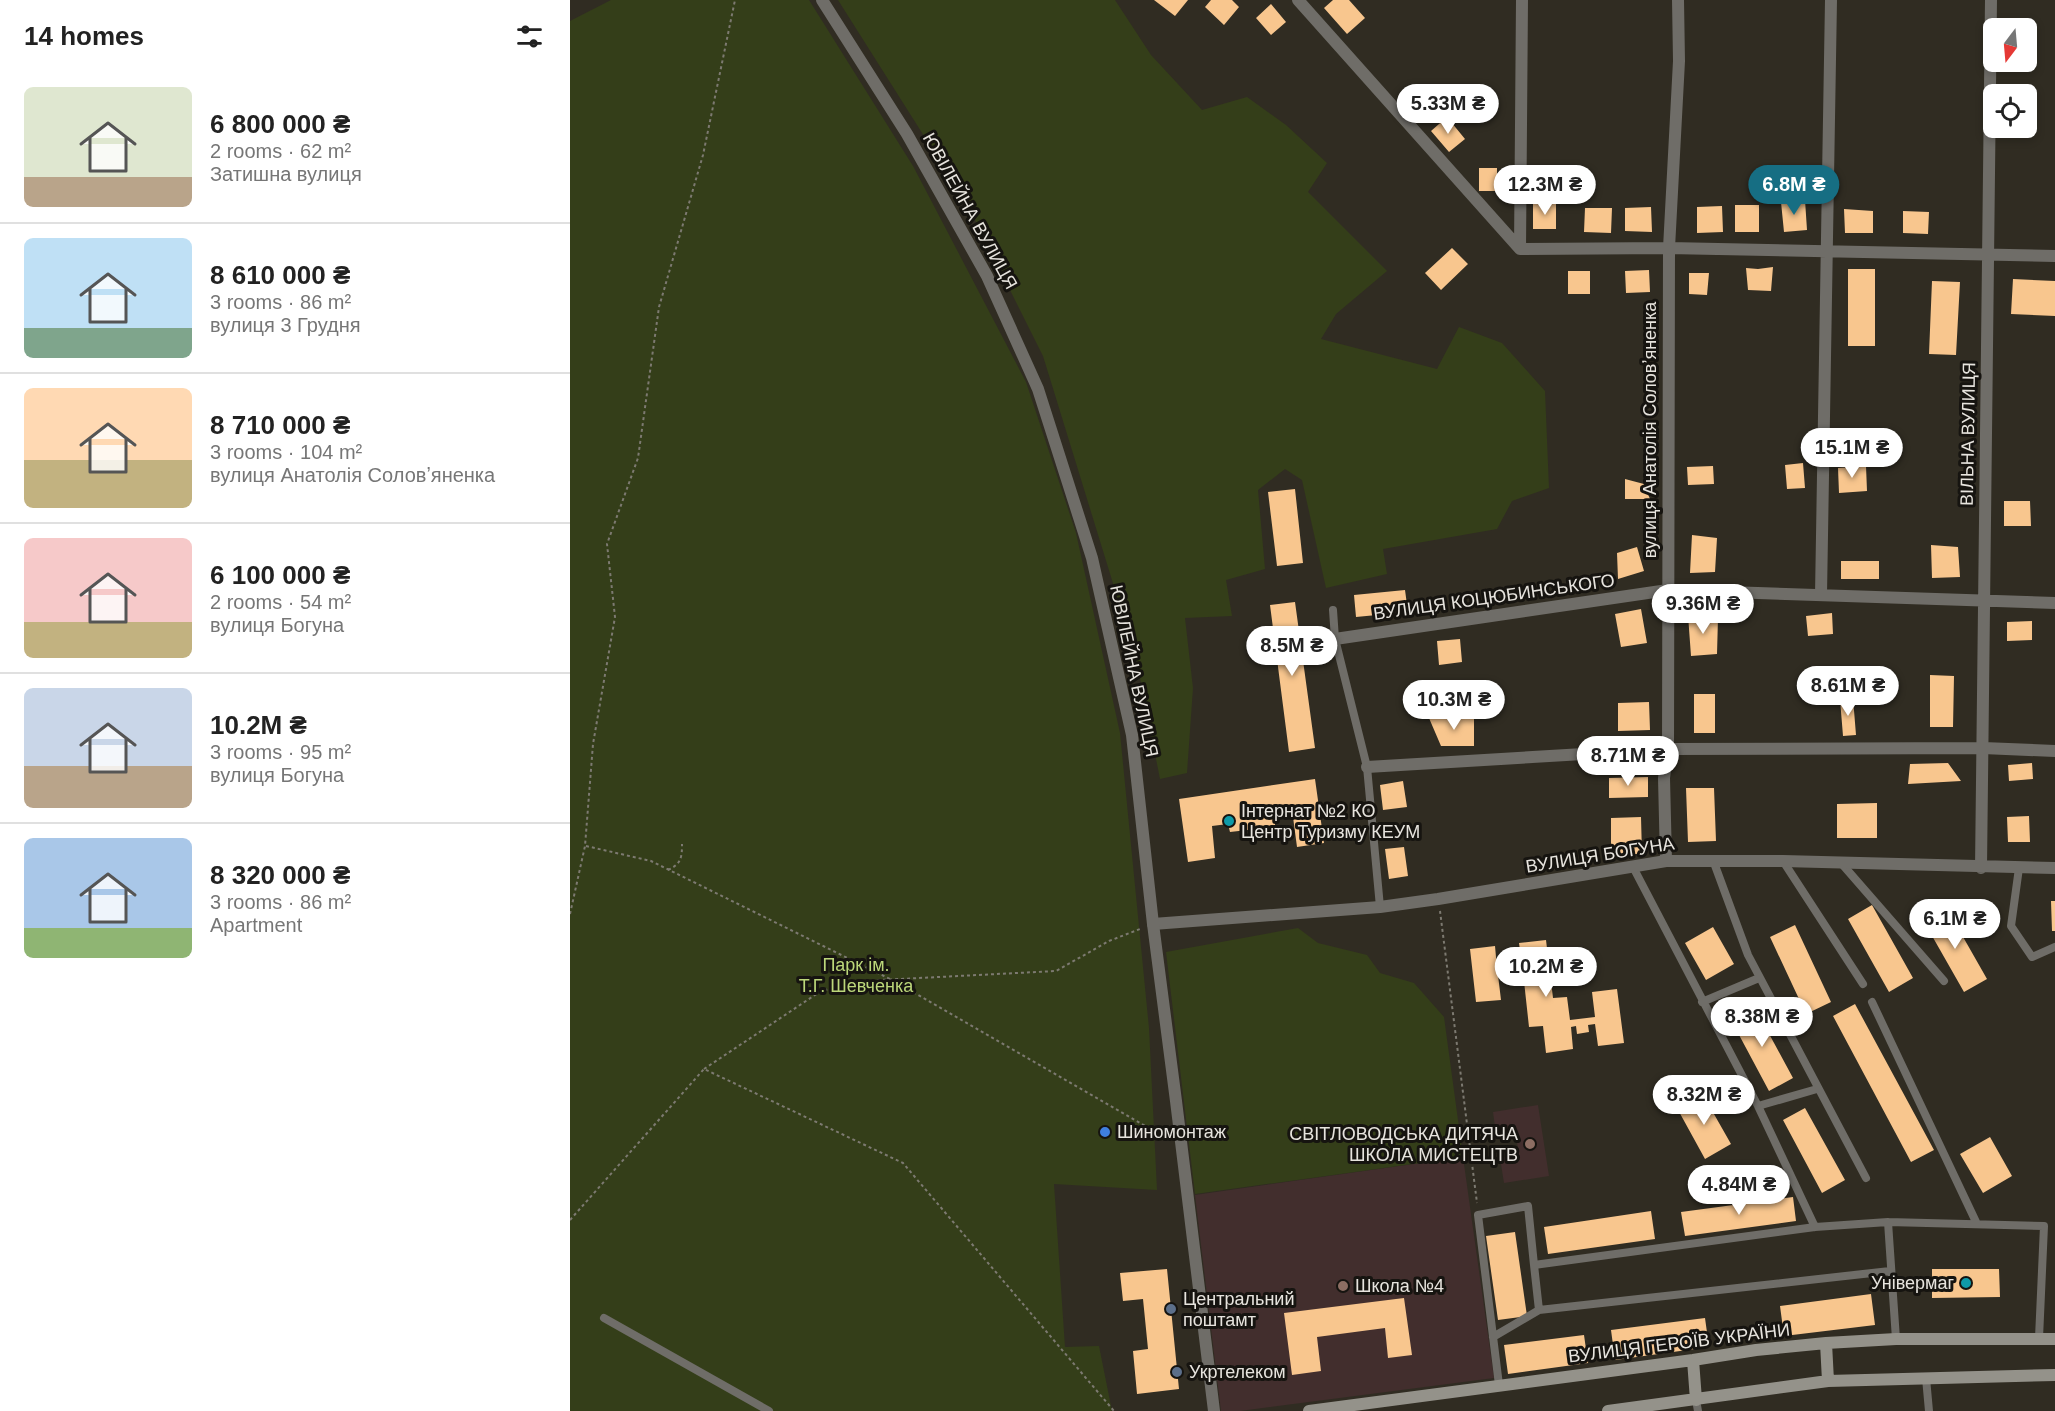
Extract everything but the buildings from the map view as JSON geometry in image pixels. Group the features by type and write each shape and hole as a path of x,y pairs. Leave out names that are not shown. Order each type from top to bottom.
{"main road":[{"name":"ВУЛИЦЯ ГЕРОЇВ УКРАЇНИ","path":"1309,1411 1756,1350 1826,1343 1896,1339 2055,1339"},
{"path":"1826,1343 1828,1381"},
{"path":"1693,1360 1697,1405"},
{"path":"1608,1411 1697,1405 1828,1381 2055,1375"}],"street":[{"name":"ЮВІЛЕЙНА ВУЛИЦЯ","path":"822,0 907,134 987,276 1038,389 1092,558 1132,735 1152,924 1214,1411"},
{"path":"1298,0 1520,249 1669,248 2055,256"},
{"path":"1520,249 1522,0"},
{"name":"вулиця Анатолія Соловʼяненка","path":"1666,861 1664,778 1668,748 1669,248 1679,61 1678,0"},
{"path":"1821,596 1831,0"},
{"name":"ВІЛЬНА ВУЛИЦЯ","path":"1981,868 1991,0"},
{"name":"ВУЛИЦЯ КОЦЮБИНСЬКОГО","path":"1335,639 1668,590 2055,603"},
{"path":"1367,767 1668,748 1983,748 2055,751"},
{"name":"ВУЛИЦЯ БОГУНА","path":"1152,924 1380,907 1666,861 1783,861 1981,868 2055,868"}],"lane":[{"path":"1333,610 1335,639 1367,767 1380,907"},
{"path":"1713,860 1748,956 1866,1178"},
{"path":"1783,861 1863,984"},
{"path":"1842,864 1944,981"},
{"path":"1632,867 1758,1106 1815,1227"},
{"path":"2019,868 2011,926 2032,957 2055,947"},
{"path":"1702,1002 1759,978"},
{"path":"1872,1002 1977,1224"},
{"path":"1758,1106 1817,1089"},
{"path":"1499,1385 1478,1215 1528,1206 1539,1310"},
{"path":"1534,1265 1815,1227 1888,1222 2044,1226 2039,1338"},
{"path":"1888,1222 1896,1339"},
{"path":"1493,1337 1539,1310 1890,1271"},
{"path":"604,1318 769,1411"},
{"path":"1926,1378 1929,1411"}],"path":[{"path":"570,914 585,846 593,744 615,616 607,544 638,458 659,307 703,155 735,0"},
{"path":"668,870 677,866 682,859 682,844"},
{"path":"585,846 651,861 892,980 1181,1146"},
{"path":"1438,899 1478,1215"},
{"path":"570,1220 704,1069 821,991 861,981 1056,971 1109,941 1152,924"},
{"path":"704,1069 903,1163 1114,1411"}],"shaded area":[{"name":"СВІТЛОВОДСЬКА ДИТЯЧА ШКОЛА МИСТЕЦТВ","path":"1538,1105 1549,1176 1504,1183 1500,1158 1519,1154 1515,1131 1496,1134 1493,1112"},
{"name":"Школа №4","path":"1463,1157 1494,1378 1240,1411 1221,1411 1195,1195"}],"green space":[{"name":"Парк ім. Т.Г. Шевченка","path":"611,0 809,0 913,166 1026,382 1076,533 1120,733 1149,1028 1157,1190 1054,1184 1065,1347 1099,1346 1112,1411 570,1411 570,21"},
{"path":"838,0 1115,0 1151,55 1202,110 1247,97 1286,125 1327,163 1308,192 1387,271 1336,314 1321,339 1437,369 1459,327 1502,343 1545,391 1549,488 1512,501 1497,529 1383,549 1387,574 1326,588 1302,480 1285,469 1258,490 1265,569 1226,580 1232,616 1185,618 1193,688 1187,773 1160,779 1136,658 1043,356 967,204"},
{"path":"1298,928 1318,943 1367,955 1380,973 1414,983 1444,1017 1463,1157 1195,1194 1166,952"}],"place":[{"name":"Інтернат №2 КО Центр Туризму КЕУМ","path":"1229,821"},
{"name":"Шиномонтаж","path":"1105,1132"},
{"name":"СВІТЛОВОДСЬКА ДИТЯЧА ШКОЛА МИСТЕЦТВ","path":"1530,1144"},
{"name":"Універмаг","path":"1966,1283"},
{"name":"Школа №4","path":"1343,1286"},
{"name":"Центральний поштамт","path":"1171,1309"},
{"name":"Укртелеком","path":"1177,1372"}]}
